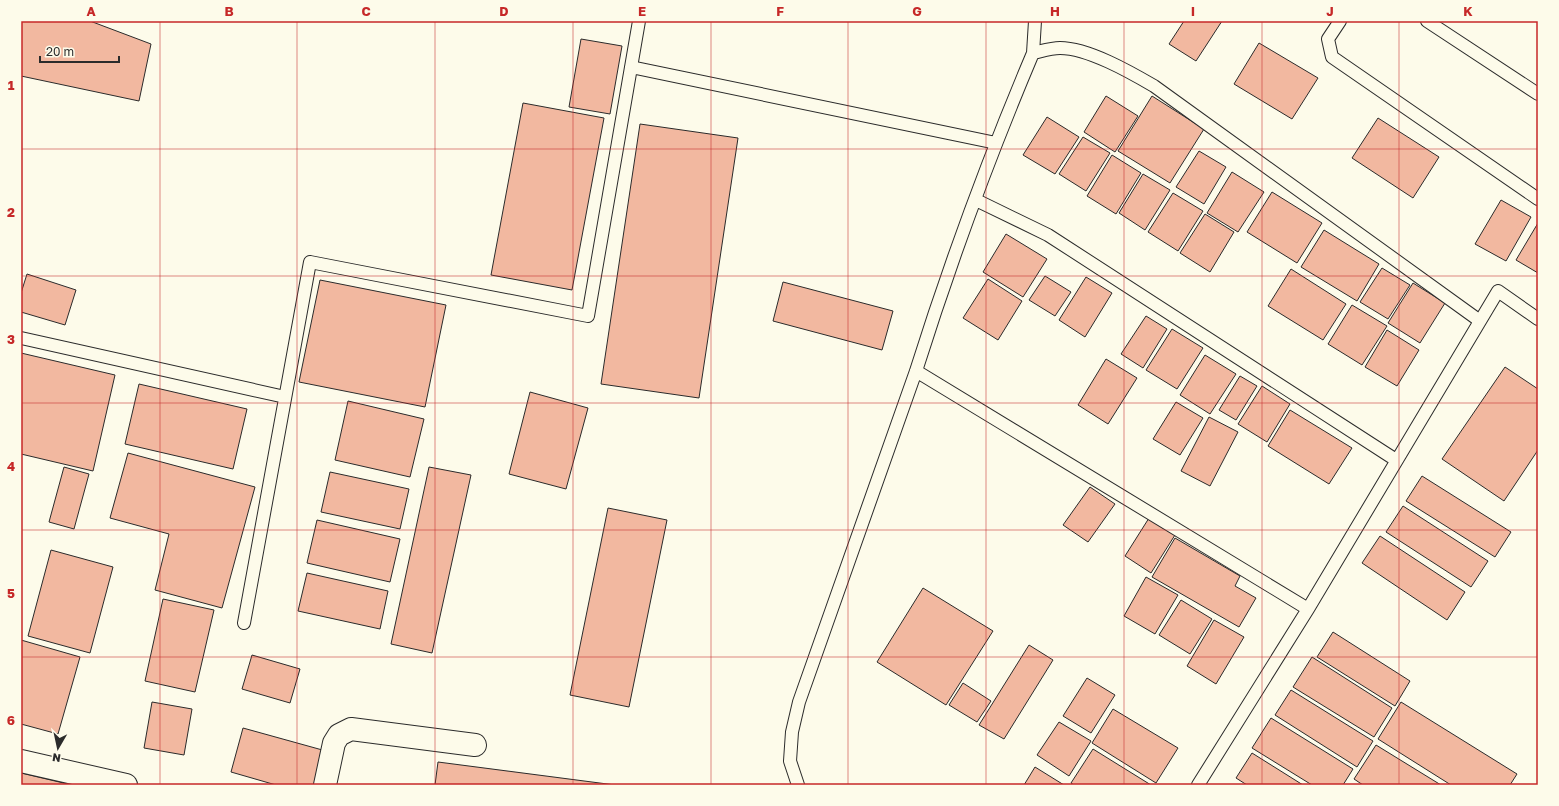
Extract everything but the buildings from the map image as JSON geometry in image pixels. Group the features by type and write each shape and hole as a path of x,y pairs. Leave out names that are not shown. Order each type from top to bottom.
{"street":[{"path":"324,785 334,743 340,735 351,729 475,745"},
{"path":"21,762 126,785"}],"lane":[{"path":"244,623 310,262 588,316 639,21"},
{"path":"798,785 790,761 792,732 800,702 916,371 932,320 996,143 1033,53 1035,21"},
{"path":"1340,21 1328,39 1332,57 1538,199"},
{"path":"1427,21 1538,94"},
{"path":"1033,53 1060,48 1072,49 1121,67 1154,86 1480,320"},
{"path":"631,67 996,143"},
{"path":"976,200 1048,235 1396,460"},
{"path":"1198,785 1308,609 1498,291 1538,319"},
{"path":"21,338 285,397"},
{"path":"916,371 1308,609"}]}
